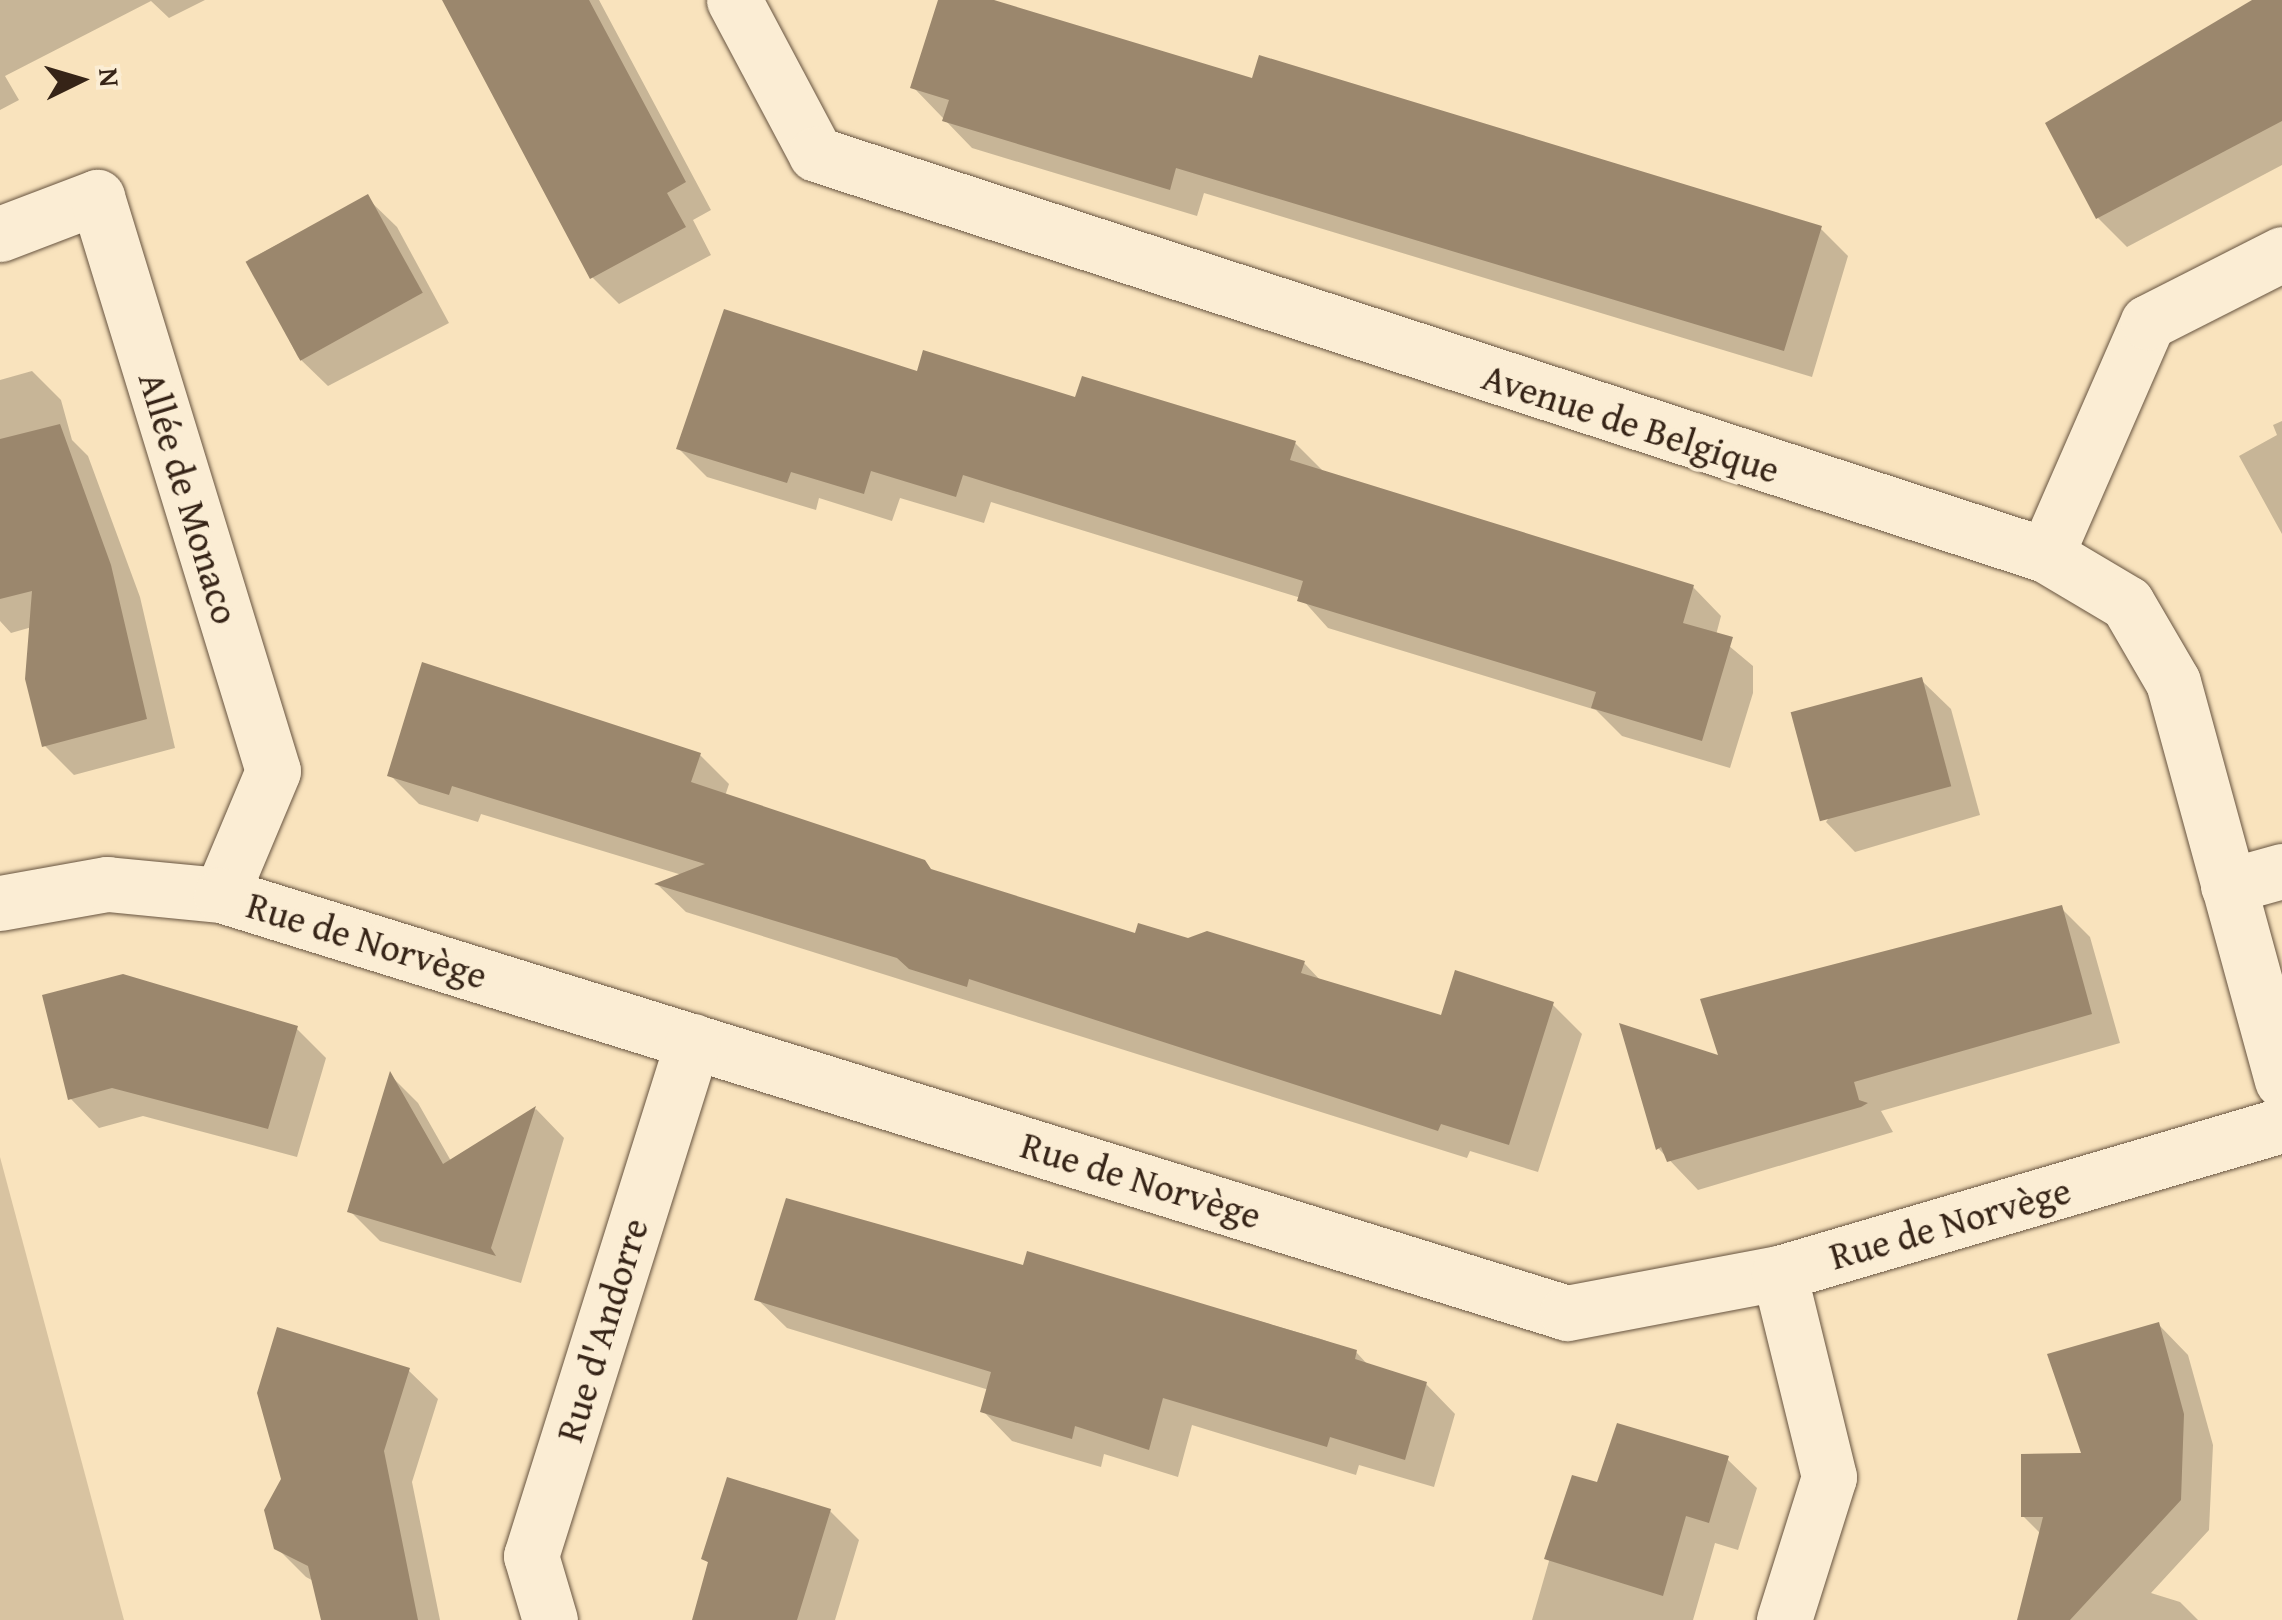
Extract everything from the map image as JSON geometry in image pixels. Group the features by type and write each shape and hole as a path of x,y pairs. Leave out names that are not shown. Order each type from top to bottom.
{"street":[{"name":"Avenue de Belgique","path":"734,0 816,154 2046,555 2127,603 2173,682 2282,1080"},
{"name":"Allée de Monaco","path":"0,234 97,197 272,770 221,895"},
{"path":"2046,555 2148,322 2282,254"},
{"path":"2228,886 2282,870"},
{"name":"Rue de Norvège","path":"0,903 107,884 221,895 1567,1313 1779,1273 2282,1125"},
{"name":"Rue d'Andorre","path":"550,1620 530,1556 693,1040"},
{"path":"1779,1273 1829,1477 1784,1620"}],"shaded area":[{"path":"0,1157 124,1620 0,1620"}],"building":[{"path":"442,0 589,0 686,182 667,193 686,227 590,279"},
{"path":"938,0 994,0 1252,78 1259,55 1822,226 1784,351 1176,168 1170,190 942,121 949,100 910,88"},
{"path":"2252,0 2282,0 2282,121 2096,219 2045,123"},
{"path":"368,194 423,293 300,361 246,262"},
{"path":"724,309 917,371 923,350 1075,397 1082,376 1296,441 1290,460 1694,585 1683,623 1733,637 1702,741 1591,708 1596,692 1297,601 1303,581 963,475 956,497 871,471 864,494 791,472 787,483 676,449"},
{"path":"60,424 111,565 147,719 42,747 25,679 32,591 0,599 0,439"},
{"path":"422,662 701,753 691,782 925,860 931,869 1135,933 1138,923 1188,938 1207,931 1305,961 1301,973 1441,1015 1455,970 1554,1002 1509,1145 1441,1124 1438,1131 969,979 967,987 909,969 897,958 654,884 705,864 452,786 449,795 387,776"},
{"path":"1922,677 1951,786 1820,821 1791,712"},
{"path":"2062,905 2092,1014 1854,1082 1859,1100 1868,1103 1861,1107 1667,1162 1661,1147 1656,1150 1619,1023 1718,1055 1700,999"},
{"path":"123,974 298,1026 268,1129 112,1088 68,1100 42,995"},
{"path":"390,1071 443,1164 536,1106 491,1248 496,1256 347,1212"},
{"path":"786,1198 1023,1265 1027,1251 1357,1350 1355,1359 1427,1382 1405,1460 1330,1437 1327,1447 1163,1398 1149,1450 1075,1426 1072,1439 980,1412 991,1372 754,1300"},
{"path":"2159,1322 2184,1414 2181,1500 2070,1620 2017,1620 2043,1517 2021,1517 2021,1454 2081,1453 2047,1354"},
{"path":"277,1327 410,1368 384,1451 418,1620 321,1620 308,1566 274,1549 264,1510 281,1479 257,1393"},
{"path":"1617,1423 1729,1456 1709,1523 1686,1516 1663,1596 1544,1559 1572,1475 1597,1482"},
{"path":"727,1477 831,1509 797,1620 692,1620 708,1562 701,1559"}]}
